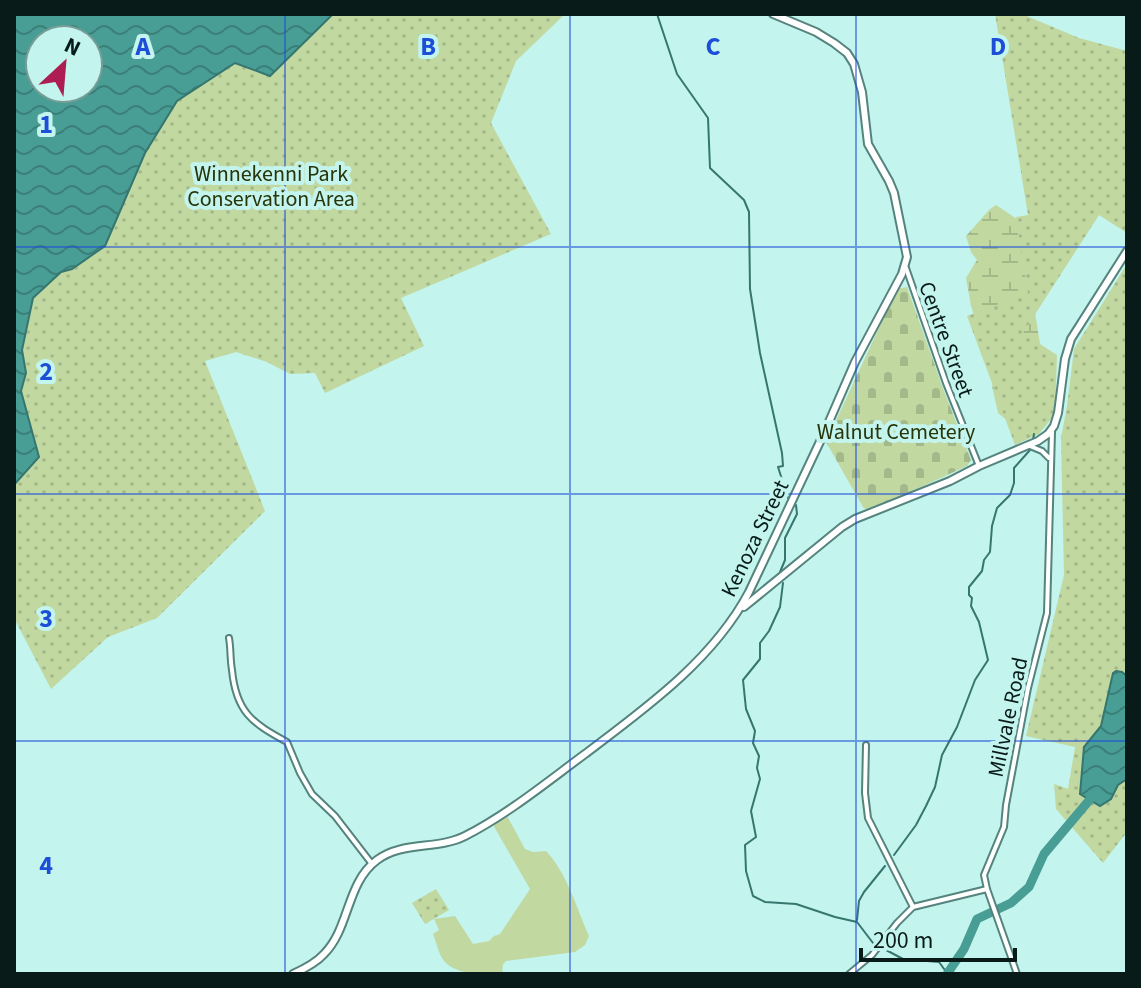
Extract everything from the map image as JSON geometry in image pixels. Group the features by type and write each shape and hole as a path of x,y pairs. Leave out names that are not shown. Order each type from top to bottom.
{"street":[{"path":"773,14 834,43 847,53 854,64 862,92 868,144 894,193 907,251 905,266"},
{"path":"738,612 855,519 939,486 1043,438 1052,429 1058,413 1065,359 1071,339 1127,251"},
{"name":"Centre Street","path":"905,266 948,390 979,466"},
{"name":"Kenoza Street","path":"372,864 393,852 464,836 520,801 665,692 717,638 749,592 855,362 905,266"},
{"name":"Millvale Road","path":"1017,974 984,875 1004,827 1028,688 1047,613 1052,429"},
{"path":"1028,445 1042,451 1050,459"},
{"path":"229,638 231,668 238,699 247,716 262,729 287,742 312,794 335,816 372,864 360,879 330,947 322,956 293,974"},
{"path":"866,745 868,818 913,907"},
{"path":"849,974 872,955 913,907 987,889"}],"green space":[{"name":"Winnekenni Park Conservation Area","path":"14,14 565,14 516,61 491,123 551,234 401,298 424,346 325,393 315,373 290,374 267,362 236,352 205,361 265,511 157,618 108,637 51,689 14,618"},
{"path":"995,14 1022,14 1079,38 1127,51 1127,233 1099,215 1023,333 1057,355 1055,414 1039,434 1015,445 967,316 1028,293 1016,217 1028,215"},
{"path":"996,205 1026,225 1041,350 1015,427 998,413 992,386 1002,369 984,345 971,306 966,278 977,260 966,236"},
{"path":"1127,264 1127,832 1103,863 1056,809 1054,784 1068,789 1075,747 1026,736 1064,575 1061,438 1074,349"},
{"name":"Walnut Cemetery","path":"907,287 971,460 967,466 868,511 826,442 897,289"},
{"path":"506,814 525,849 546,851 553,860 566,880 589,936 585,945 575,952 506,961 502,974 461,971 442,958 433,934 439,930 434,919 455,916 473,944 489,941 500,934 530,889 492,823"},
{"path":"436,889 449,910 425,924 412,903"}],"water":[{"path":"14,14 333,14 270,76 235,63 177,101 145,153 105,246 72,269 61,272 33,298 22,350 26,373 21,391 39,457 14,485"},
{"path":"1116,671 1127,676 1127,779 1118,785 1111,799 1100,806 1080,794 1084,747 1101,726"}],"waterway":[{"path":"657,14 677,74 708,118 710,168 744,200 749,212 750,289 760,353 782,453 783,466 778,467 788,498"},
{"path":"1033,440 1034,434"},
{"path":"894,855 926,806 935,787 942,755 957,727 975,680 988,660 979,622 971,606 969,587 982,571 984,560 990,552 997,508 1010,495 1014,468 1030,450"},
{"path":"780,572 785,560 785,538 797,514 796,505"},
{"path":"783,583 780,607 760,643 760,659 743,680 746,709 755,731 753,743 759,756 757,768 760,779 751,811 756,837 745,845 746,871 753,896 765,902 796,904 857,922 873,943"},
{"path":"947,974 964,949 977,919 1011,903 1029,887 1044,854 1097,791"},
{"path":"857,920 859,901 885,866"},
{"path":"886,950 903,959 939,962 947,973"}]}
